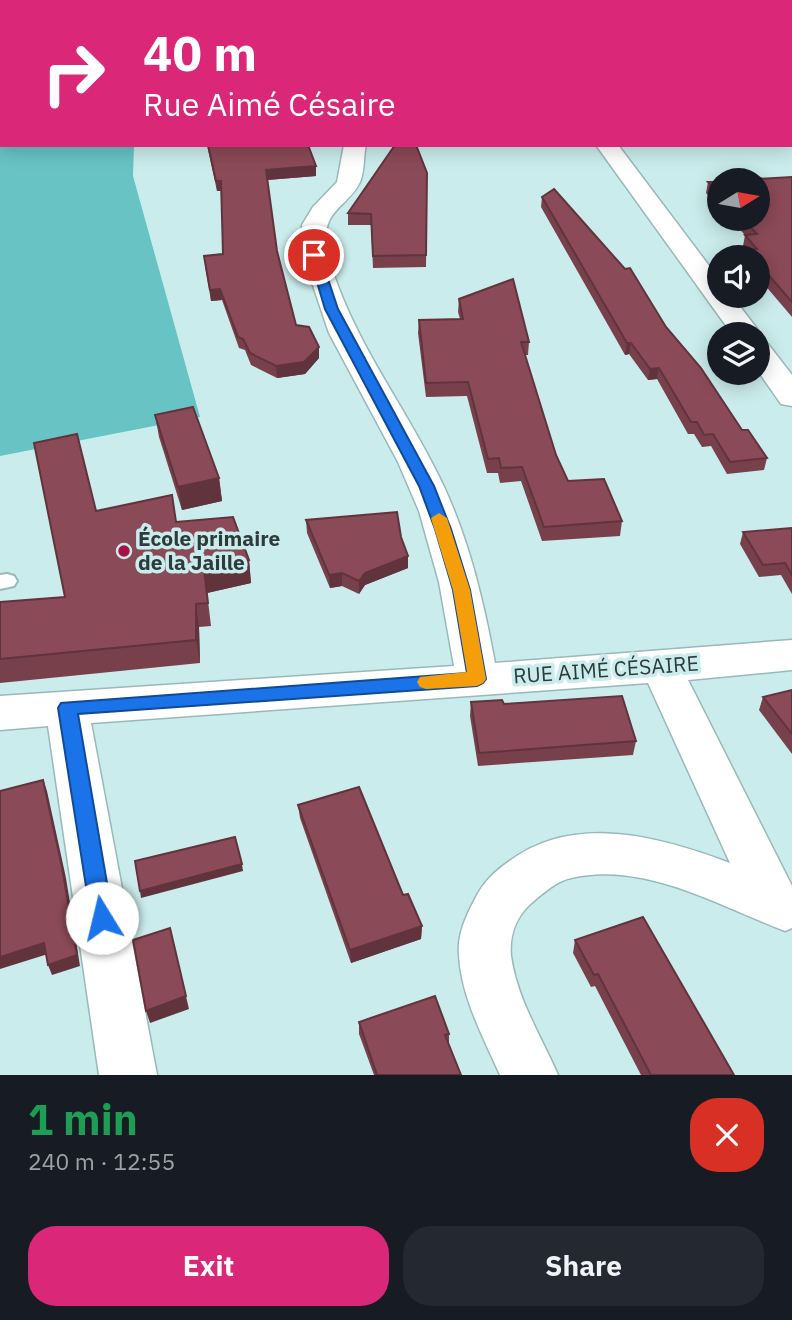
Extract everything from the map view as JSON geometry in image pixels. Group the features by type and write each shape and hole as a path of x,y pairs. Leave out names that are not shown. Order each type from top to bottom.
{"street":[{"path":"355,147 350,179 346,187 320,212 316,221 313,232 314,255 331,309 420,474 439,518 462,590 477,679"},
{"path":"608,147 737,322"},
{"path":"770,367 792,397"},
{"name":"RUE AIMÉ CÉSAIRE","path":"0,713 661,667 792,655"},
{"path":"661,667 782,907"},
{"path":"67,708 128,1075"},
{"path":"529,1075 497,1002 485,951 489,925 499,901 518,882 571,855 646,858 675,864 782,907"}],"shaded area":[{"path":"0,147 134,147 133,176 200,417 0,456"}],"building":[{"path":"208,147 309,147 316,166 266,170 277,251 296,325 309,327 319,347 304,362 276,366 250,353 243,339 238,337 220,289 210,290 204,256 223,254 221,181 216,181"},
{"path":"394,147 417,147 427,173 426,255 373,256 371,214 348,213"},
{"path":"792,177 792,302 770,277 770,245 754,245 745,235 757,234 754,231 770,231 770,178"},
{"path":"554,189 625,269 630,268 666,327 707,377 707,385 712,385 742,430 748,430 767,458 730,462 713,434 704,435 697,422 691,422 659,368 650,369 631,343 627,343 542,197"},
{"path":"513,279 529,342 521,342 556,455 568,481 604,479 622,521 544,527 522,467 501,468 499,458 488,459 468,382 426,383 419,320 463,319 459,299"},
{"path":"193,407 219,478 178,487 155,415"},
{"path":"77,434 96,511 172,495 176,522 233,517 249,560 204,570 208,603 196,604 196,640 0,659 0,602 65,597 34,443"},
{"path":"397,512 401,537 408,556 365,573 359,581 342,573 329,575 306,520"},
{"path":"792,528 792,575 785,563 763,565 743,532"},
{"path":"792,690 792,734 763,697"},
{"path":"622,696 636,741 479,753 471,702 502,700 504,704"},
{"path":"43,780 77,955 48,965 44,943 0,957 0,791"},
{"path":"359,787 403,895 408,894 422,926 350,950 298,805"},
{"path":"235,837 242,864 140,891 135,861"},
{"path":"643,917 734,1075 651,1075 598,974 594,975 575,940"},
{"path":"170,928 186,996 146,1011 133,940"},
{"path":"435,996 449,1034 445,1035 461,1075 377,1075 359,1022"}],"slow traffic":[{"path":"426,682 477,679 462,590 439,518"}],"place":[{"name":"École primaire de la Jaille","path":"124,551"}],"route":[{"path":"102,918 67,708 477,679 462,590 443,529 426,486 331,309 314,255"}]}
